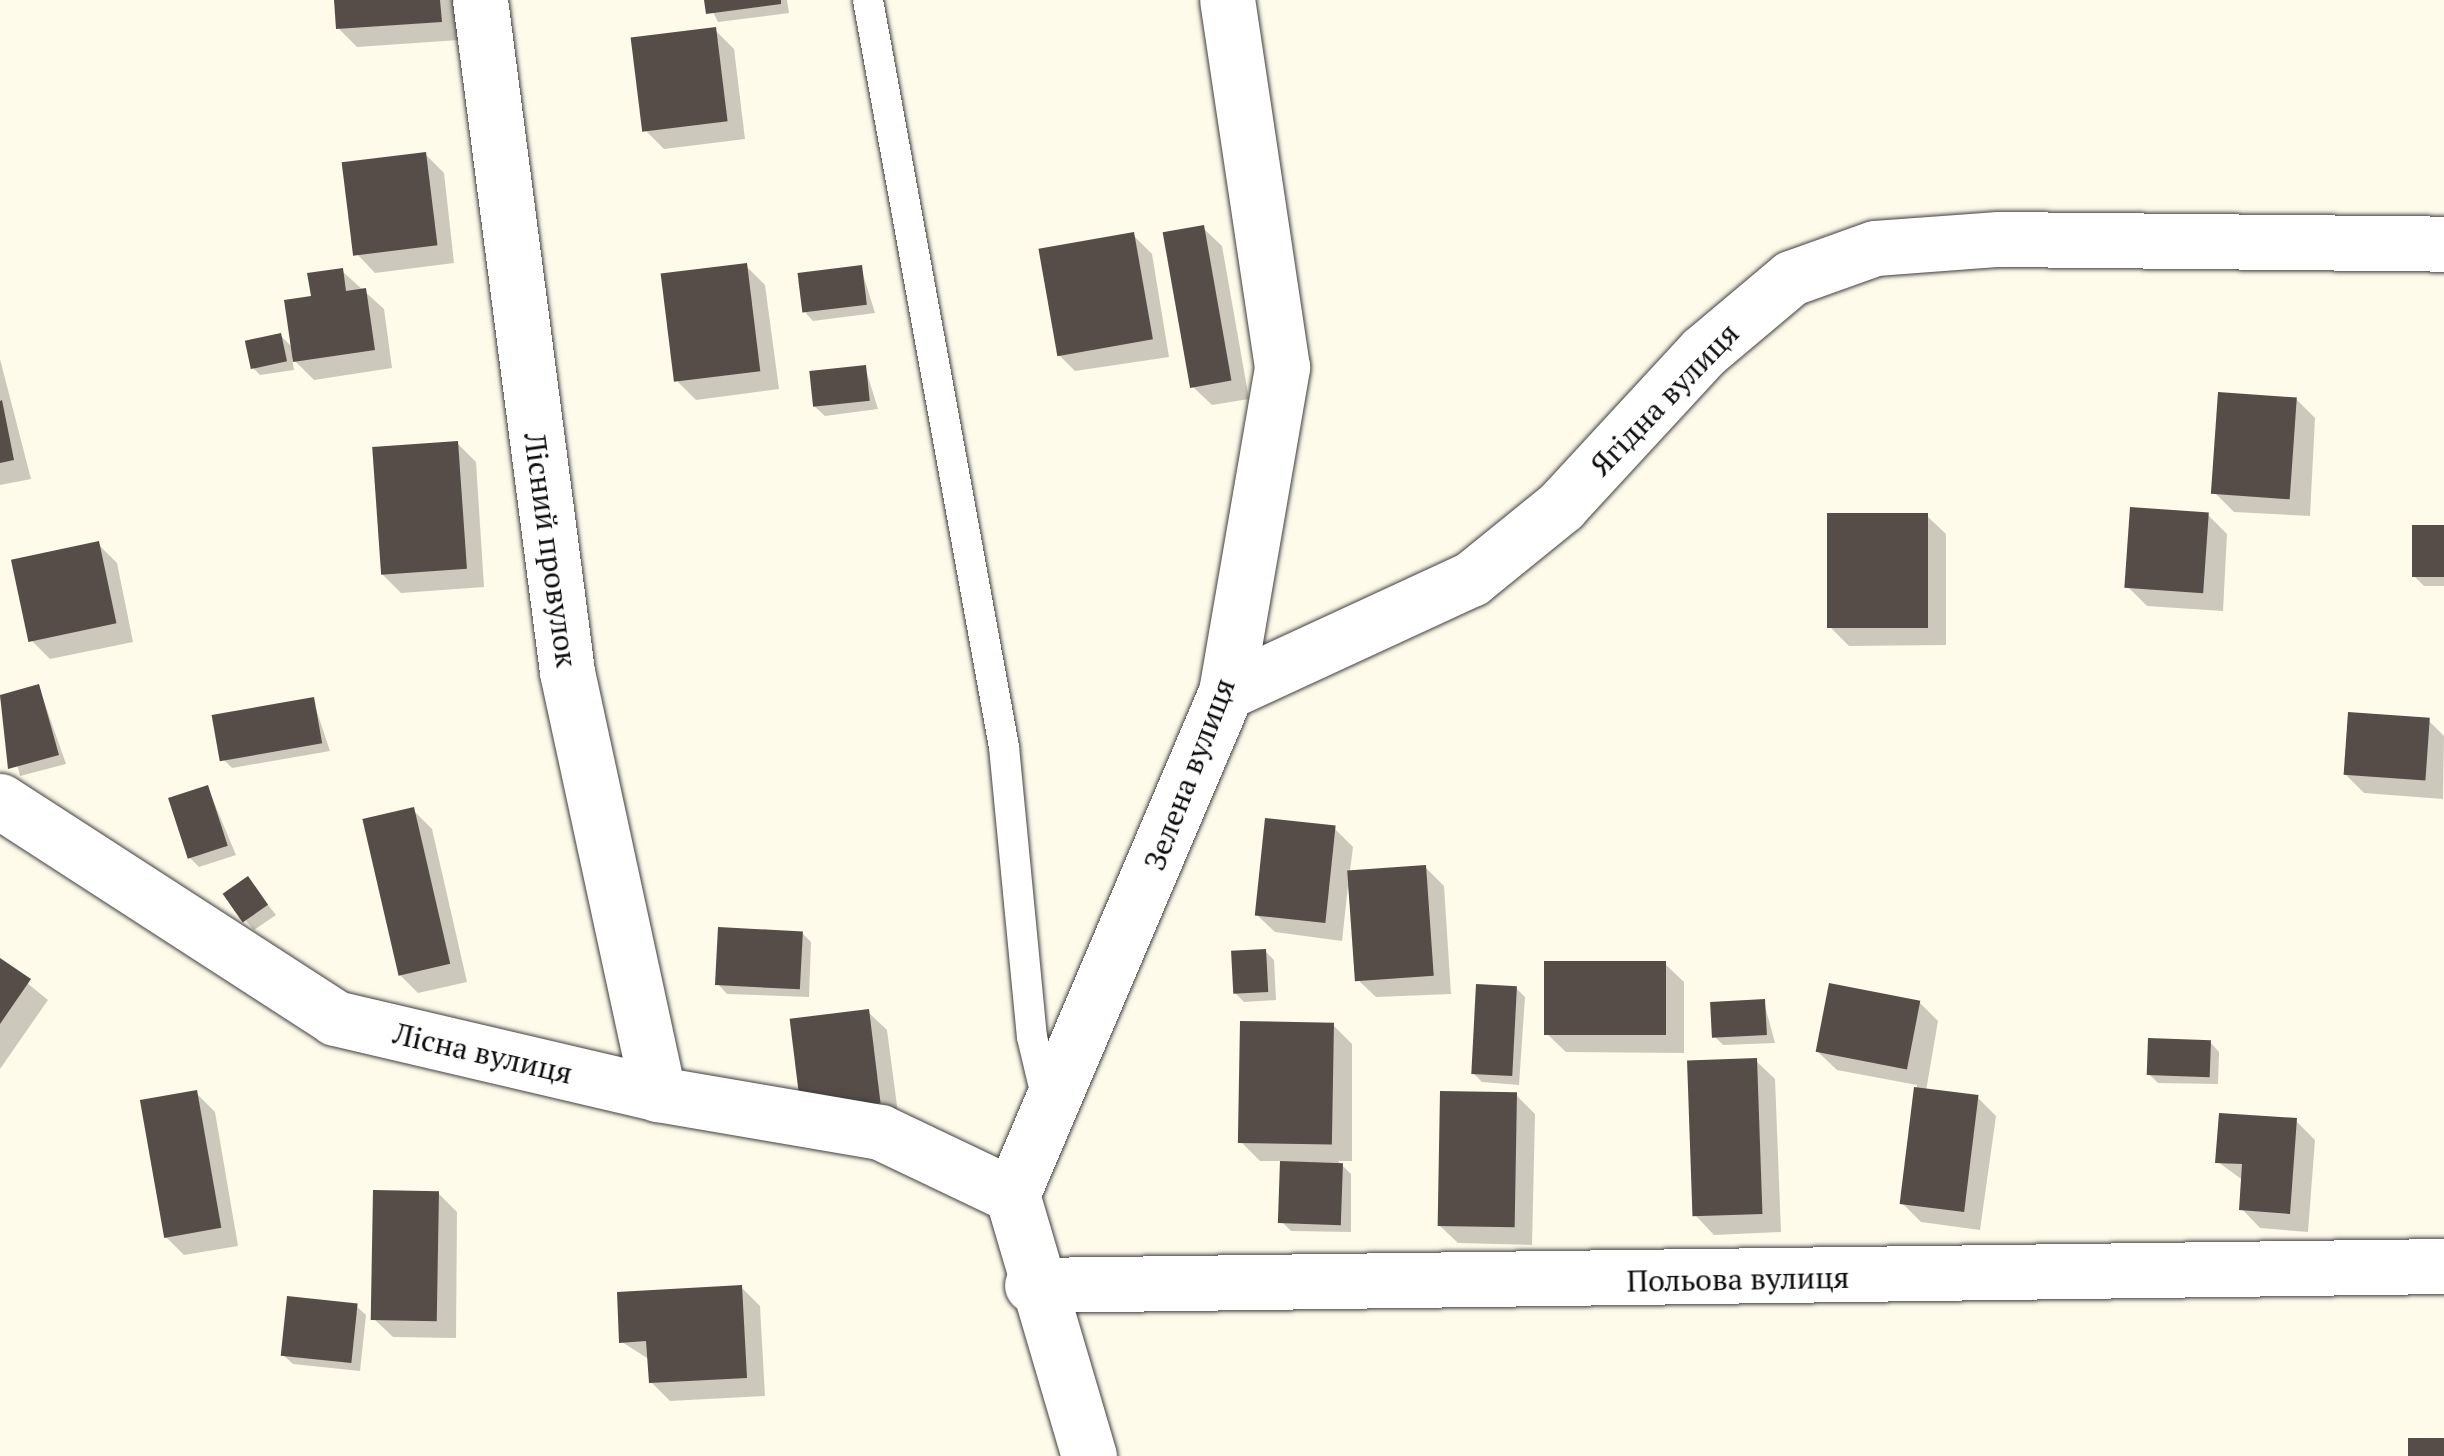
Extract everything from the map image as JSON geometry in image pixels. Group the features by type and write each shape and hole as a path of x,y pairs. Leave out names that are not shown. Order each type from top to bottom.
{"street":[{"name":"Лісний провулок","path":"480,0 568,672 658,1094"},
{"name":"Зелена вулиця","path":"1012,1195 1050,1117 1226,692 1282,367 1227,0"},
{"name":"Ягідна вулиця","path":"1226,692 1471,578 1560,506 1703,352 1792,278 1875,248 1999,239 2444,244"},
{"name":"Лісна вулиця","path":"0,801 335,1018 658,1094 880,1132 1012,1195"},
{"path":"1012,1195 1032,1285 1089,1456"},
{"name":"Польова вулиця","path":"1032,1285 2444,1266"}],"lane":[{"path":"868,0 1004,747 1032,1037 1050,1117"}],"building":[{"path":"334,0 440,0 442,22 336,29"},
{"path":"704,0 781,0 781,4 706,14"},
{"path":"716,27 728,121 642,132 631,37"},
{"path":"426,152 437,245 353,256 342,162"},
{"path":"1204,225 1231,381 1190,388 1163,232"},
{"path":"1134,232 1153,339 1057,356 1038,249"},
{"path":"747,263 760,371 674,382 661,274"},
{"path":"862,265 867,305 802,313 797,273"},
{"path":"343,268 346,291 366,288 375,350 293,362 284,300 311,296 307,273"},
{"path":"281,333 287,361 251,369 245,341"},
{"path":"866,365 870,401 813,407 809,371"},
{"path":"2218,392 2297,398 2290,499 2211,494"},
{"path":"0,401 14,460 0,463"},
{"path":"458,441 467,569 381,575 372,447"},
{"path":"2130,507 2209,513 2203,593 2124,588"},
{"path":"1827,513 1928,513 1928,628 1827,628"},
{"path":"2412,525 2444,525 2444,577 2412,577"},
{"path":"99,541 116,623 28,642 11,560"},
{"path":"39,684 59,755 8,769 0,695"},
{"path":"314,697 322,743 220,761 212,715"},
{"path":"2348,712 2430,718 2425,781 2344,775"},
{"path":"208,785 228,846 188,859 168,798"},
{"path":"414,807 450,964 399,976 362,819"},
{"path":"1265,818 1336,825 1325,923 1255,915"},
{"path":"1426,865 1434,976 1355,981 1347,871"},
{"path":"248,876 268,905 243,922 223,894"},
{"path":"718,927 803,931 800,989 715,985"},
{"path":"1266,949 1268,992 1233,994 1231,951"},
{"path":"0,958 31,979 0,1024"},
{"path":"1544,961 1666,961 1666,1035 1544,1035"},
{"path":"1829,983 1920,1001 1907,1069 1816,1052"},
{"path":"1476,984 1517,986 1512,1076 1471,1074"},
{"path":"1765,999 1767,1035 1712,1038 1710,1002"},
{"path":"869,1009 881,1103 801,1113 790,1019"},
{"path":"1240,1021 1334,1023 1332,1145 1238,1143"},
{"path":"2148,1038 2211,1040 2210,1077 2147,1075"},
{"path":"1757,1058 1762,1214 1692,1216 1687,1060"},
{"path":"1914,1087 1979,1095 1964,1212 1900,1204"},
{"path":"197,1090 221,1228 164,1238 140,1100"},
{"path":"1440,1091 1517,1092 1515,1227 1438,1226"},
{"path":"2219,1113 2297,1118 2290,1214 2239,1210 2242,1164 2215,1163"},
{"path":"1280,1161 1343,1163 1341,1225 1278,1223"},
{"path":"373,1190 439,1191 437,1321 371,1320"},
{"path":"742,1285 747,1378 649,1383 646,1341 619,1343 617,1292"},
{"path":"287,1296 358,1303 351,1363 281,1356"},
{"path":"2408,1438 2444,1438 2444,1456 2408,1456"}]}
